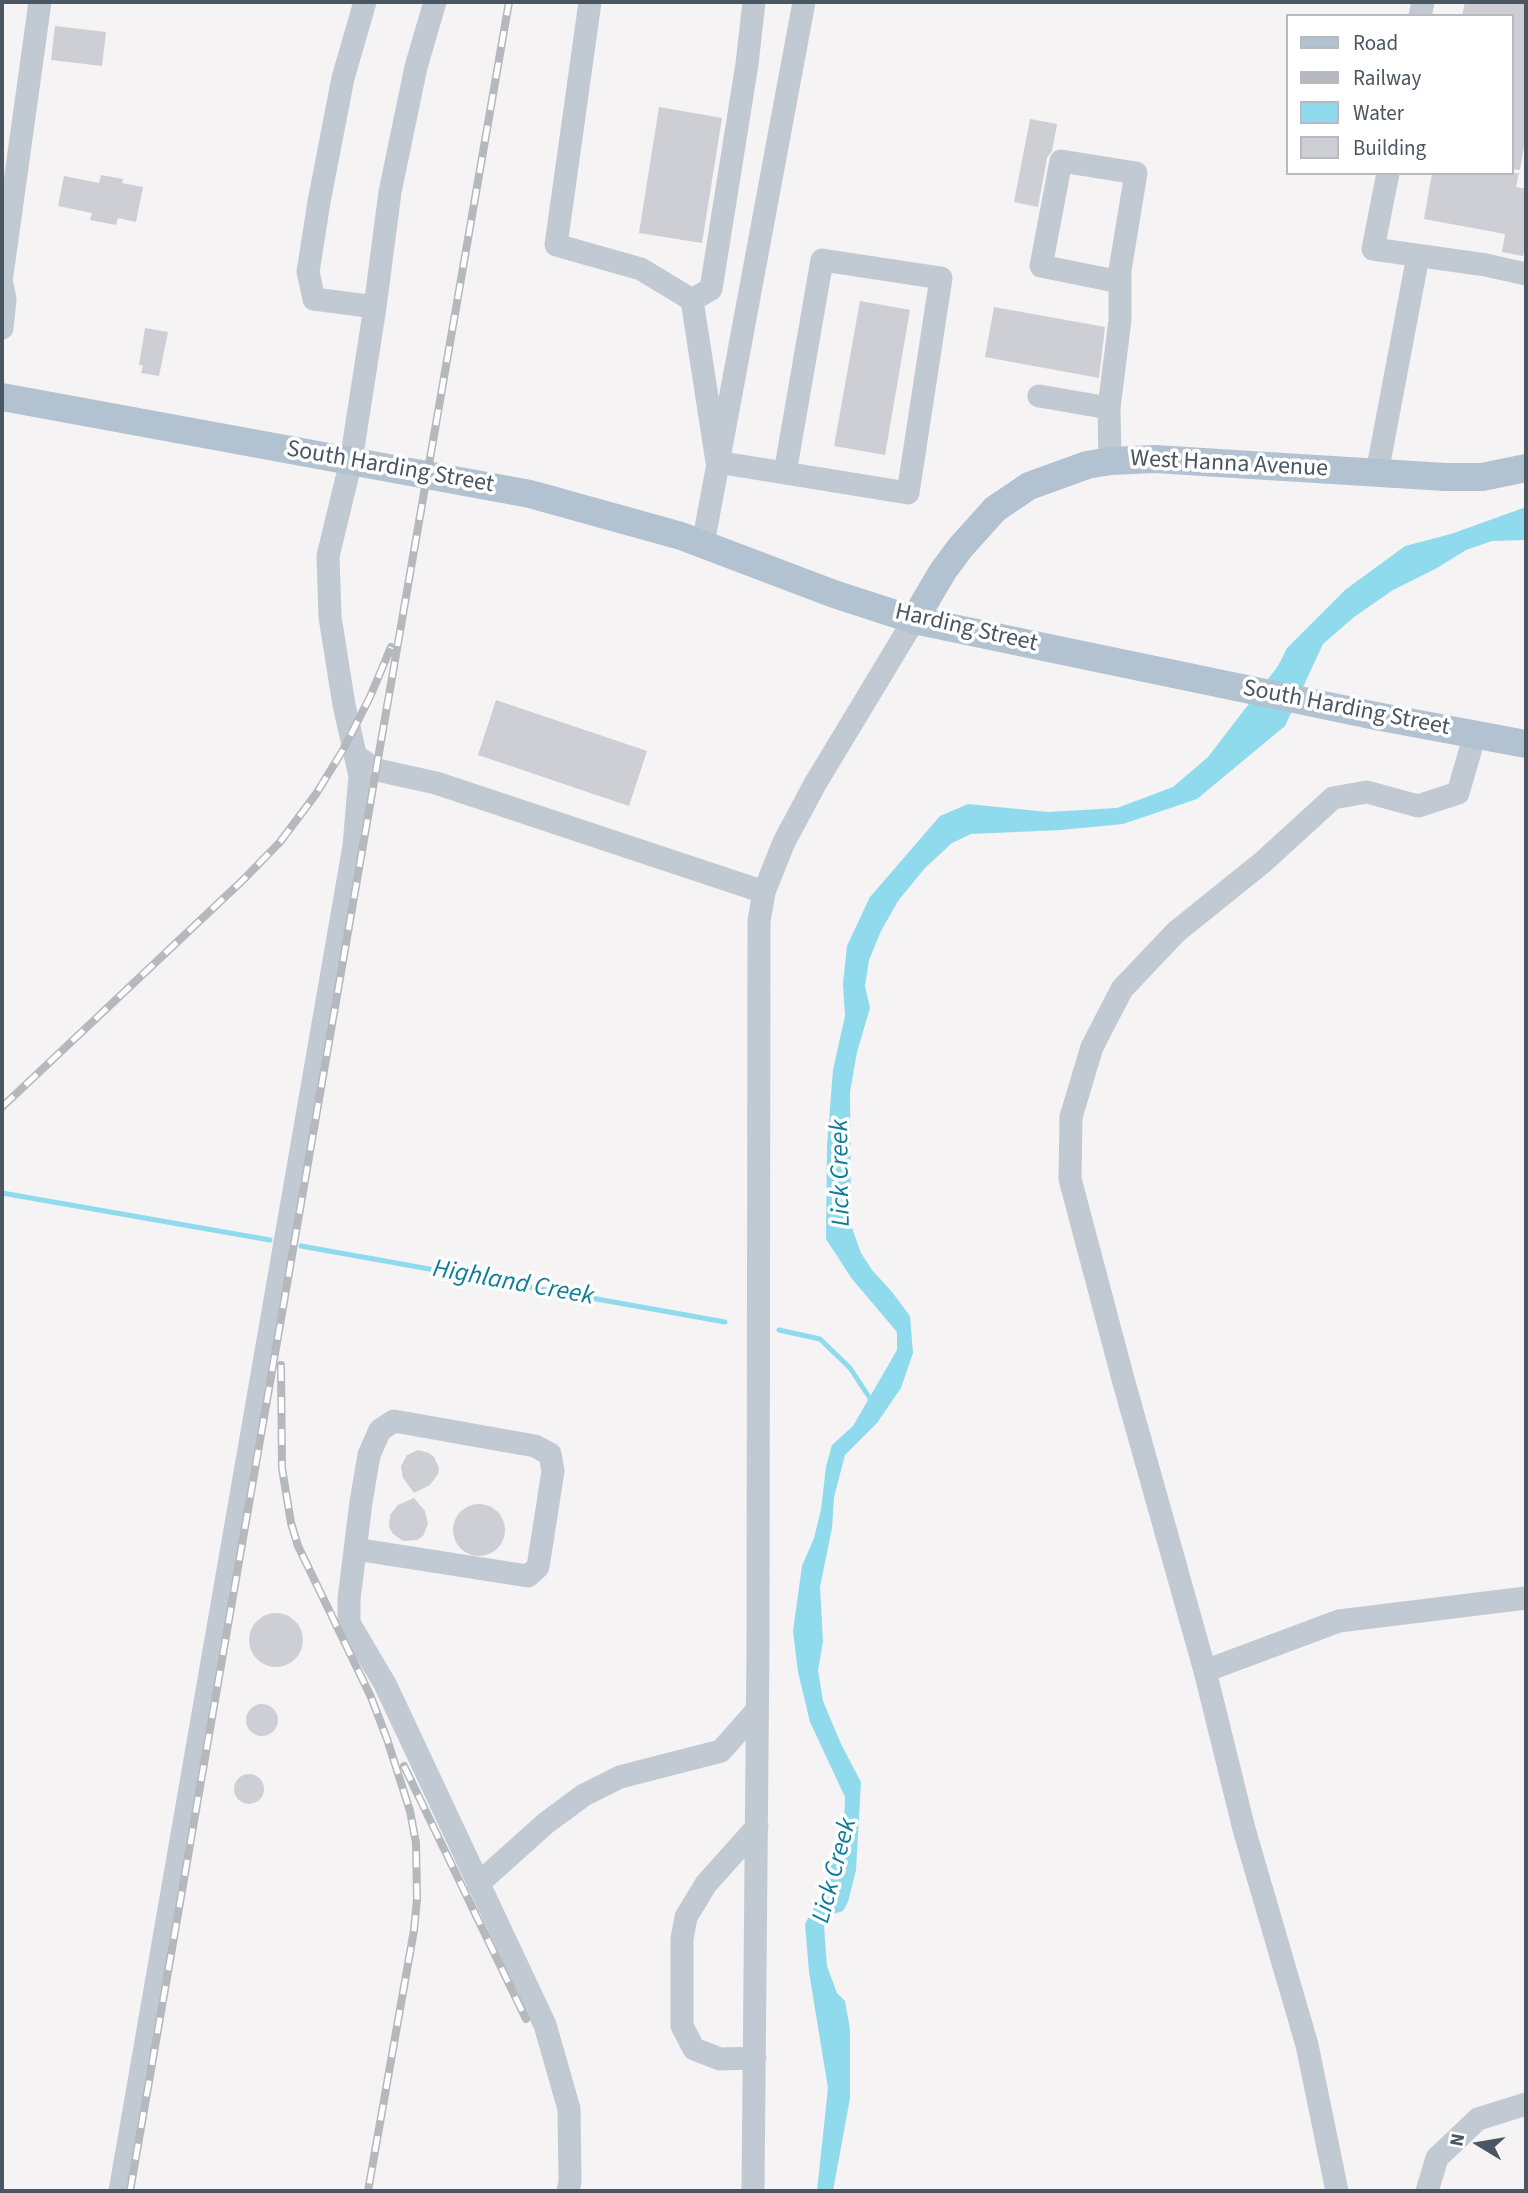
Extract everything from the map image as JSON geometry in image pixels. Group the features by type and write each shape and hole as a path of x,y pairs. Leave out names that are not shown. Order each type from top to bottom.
{"main road":[{"name":"South Harding Street","path":"2,397 530,494 681,536 770,569"},
{"name":"West Hanna Avenue","path":"914,620 948,563 995,509 1012,496 1045,479 1087,465 1155,459 1465,477 1526,468"},
{"name":"Harding Street","path":"770,569 834,594 914,620 1166,673"},
{"name":"South Harding Street","path":"1166,673 1526,744"}],"lane":[{"path":"2,275 40,2"},
{"path":"365,2 343,78 308,272 314,299 375,307"},
{"path":"120,2191 354,846 360,776 344,705 330,617 328,556 351,461 392,179 416,66 435,2"},
{"path":"590,2 556,245 641,270 692,300"},
{"path":"692,300 711,289 747,64 754,2"},
{"path":"703,544 804,2"},
{"path":"1110,461 1109,408 1119,320 1120,282 1136,173 1061,161 1041,267 1120,282"},
{"path":"1388,175 1373,249 1486,265 1526,274"},
{"path":"1377,473 1418,256"},
{"path":"717,463 908,493 941,278 822,260 785,473"},
{"path":"2,284 5,299 2,328"},
{"path":"692,300 717,463"},
{"path":"1039,396 1109,408"},
{"path":"753,2191 758,1710 759,921 764,892 784,842 815,784 914,620"},
{"path":"1337,2191 1307,2045 1244,1829 1205,1671 1070,1179 1071,1117 1092,1047 1122,989 1176,932 1263,862 1333,798 1367,792 1418,806 1458,793 1475,734"},
{"path":"356,756 377,771 436,783 764,892"},
{"path":"355,1549 528,1576 538,1567 553,1471 550,1454 535,1446 394,1421 380,1430 369,1455 355,1549 348,1599 349,1623 385,1684 545,2025 569,2109 568,2191"},
{"path":"1205,1671 1339,1621 1526,1598"},
{"path":"478,1884 547,1823 584,1795 620,1777 721,1751 758,1710"},
{"path":"721,1751 757,1765"},
{"path":"755,2058 720,2059 694,2049 682,2026 682,1939 686,1917 706,1884 757,1827"},
{"path":"1427,2191 1437,2158 1478,2119 1526,2104"}],"water":[{"name":"Lick Creek","path":"1526,507 1526,540 1492,541 1466,550 1393,590 1354,617 1323,644 1285,726 1197,799 1123,824 971,834 952,843 925,868 898,901 881,931 869,960 865,986 870,1008 857,1052 850,1092 851,1225 861,1253 872,1270 910,1316 913,1353 901,1388 877,1423 845,1455 834,1497 832,1528 820,1587 823,1642 818,1670 823,1701 861,1782 856,1870 848,1902 843,1911 830,1915 824,1926 827,1966 837,1993 845,2001 850,2029 850,2098 833,2191 817,2191 828,2088 809,1972 805,1924 825,1887 831,1858 844,1824 845,1797 810,1722 798,1672 793,1631 802,1566 814,1538 821,1510 826,1467 832,1445 853,1426 897,1350 897,1332 852,1279 826,1239 827,1146 833,1070 845,1016 843,984 847,946 870,897 940,816 968,804 1048,812 1117,808 1173,787 1208,757 1278,666 1287,648 1345,590 1405,546 1451,534"}],"building":[{"path":"1465,2 1526,2 1526,134 1520,170 1514,169 1514,14 1462,14"},
{"path":"55,26 106,32 102,66 51,60"},
{"path":"659,107 722,118 702,243 639,233"},
{"path":"1030,119 1057,124 1052,151 1047,158 1038,207 1014,202"},
{"path":"1519,173 1516,187 1526,189 1526,238 1523,256 1502,252 1505,234 1424,219 1432,175"},
{"path":"101,175 123,179 122,183 143,187 136,222 118,218 116,225 90,220 92,213 58,206 64,176 99,183"},
{"path":"860,301 910,310 885,455 834,446"},
{"path":"994,307 1105,327 1099,378 985,357"},
{"path":"145,328 168,332 159,376 141,373 143,365 139,365"},
{"path":"496,700 647,751 629,806 478,755"},
{"path":"418,1450 434,1457 439,1468 430,1485 414,1493 403,1478 401,1466 407,1455"},
{"path":"414,1498 425,1511 428,1524 423,1536 417,1540 403,1541 393,1534 389,1527 390,1515 398,1505"},
{"path":"479,1504 498,1511 505,1530 498,1549 479,1556 460,1549 453,1530 460,1511"},
{"path":"276,1613 295,1621 303,1640 295,1659 276,1667 257,1659 249,1640 257,1621"},
{"path":"262,1704 273,1709 278,1720 273,1731 262,1736 251,1731 246,1720 251,1709"},
{"path":"249,1774 260,1778 264,1789 260,1800 249,1804 238,1800 234,1789 238,1778"}],"waterway":[{"name":"Highland Creek","path":"2,1193 270,1240"},
{"name":"Highland Creek","path":"301,1246 725,1322"},
{"name":"Highland Creek","path":"779,1330 820,1339 850,1368 873,1403"}],"railway":[{"path":"130,2191 509,2"},
{"path":"2,1107 280,842 316,794 343,750 391,647"},
{"path":"281,1365 282,1468 291,1523 298,1546 371,1697 410,1811 416,1843 417,1899 414,1930 368,2191"},
{"path":"404,1766 526,2019"}]}
